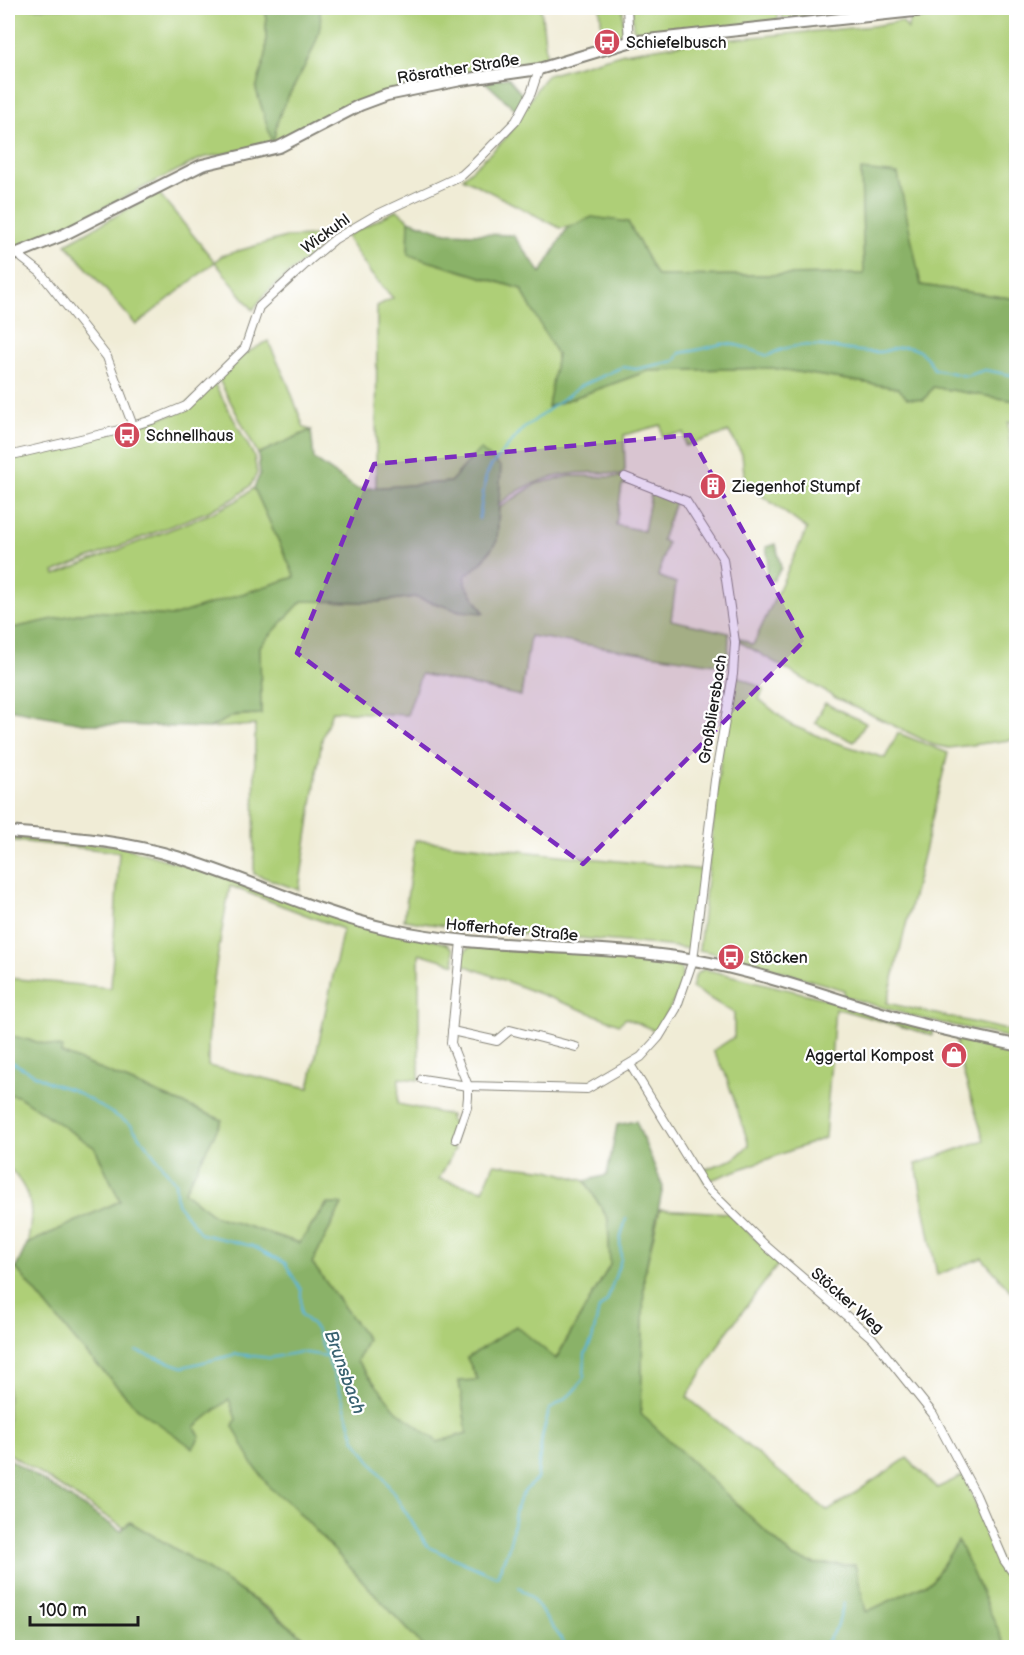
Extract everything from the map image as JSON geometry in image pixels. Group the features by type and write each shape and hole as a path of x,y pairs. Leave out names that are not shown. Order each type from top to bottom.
{"street":[{"path":"627,8 629,42"},
{"name":"Rösrather Straße","path":"8,257 63,235 202,165 279,147 375,99 461,80 539,69 629,42 942,8"},
{"name":"Wickuhl","path":"8,456 133,426 186,406 245,348 256,311 264,301 335,239 374,216 462,175 516,121 531,93 539,69"},
{"path":"19,253 40,272 107,357 133,426"},
{"name":"Großbliersbach","path":"625,477 686,501 719,549 723,559 735,642 733,674 710,814 693,960"},
{"name":"Hofferhofer Straße","path":"8,832 76,838 138,847 189,861 348,918 409,933 460,941 624,952 693,960 772,978 907,1020 1017,1046"},
{"path":"456,1139 467,1107 468,1086 451,1043 460,941"},
{"path":"422,1079 468,1086 496,1085 583,1090 631,1066 659,1037 676,1009 693,960"},
{"path":"452,1031 497,1041 510,1030 576,1047"},
{"name":"Stöcker Weg","path":"631,1066 704,1185 766,1246 872,1338 933,1414 976,1494 1004,1560 1017,1577"}],"highlighted area":[{"path":"690,435 804,641 583,864 297,653 374,464"}],"green space":[{"path":"8,8 266,8 266,55 256,89 273,143 284,104 313,48 320,20 319,8 541,8 547,61 376,95 273,145 202,158 37,241 8,252"},
{"path":"266,8 319,8 321,20 313,48 279,117 273,145 256,89 266,55"},
{"path":"600,8 623,8 623,34 616,40 603,43"},
{"path":"632,8 778,8 778,21 642,35 633,28"},
{"path":"782,8 824,8 825,13 782,19"},
{"path":"995,8 1016,8 1016,299 921,285 861,171 864,274 657,276 628,222 560,228 463,178 510,133 543,79 548,75 624,53 689,43 873,26 902,21 908,29 909,20"},
{"path":"508,78 526,99 517,111 483,80"},
{"path":"861,170 898,174 921,285 1016,299 1016,401 933,387 924,400 907,398 898,388 772,368 648,371 548,407 557,355 521,289 408,255 409,220 446,233 513,235 541,273 567,228 592,217 628,222 657,276 864,274"},
{"path":"158,192 215,262 136,325 66,244"},
{"path":"397,210 409,220 408,255 521,289 557,355 549,407 648,371 772,368 898,388 908,398 924,400 933,387 1016,401 1016,423 1008,422 1013,485 1016,485 1016,739 949,748 934,745 836,698 740,642 739,638 753,645 807,529 745,483 742,454 729,432 685,446 684,433 662,436 661,425 624,435 625,470 622,475 589,472 558,476 528,486 499,504 500,467 450,482 376,488 377,306 393,298 371,274 346,236"},
{"path":"314,236 319,248 265,294 253,310 215,262 221,256 286,237"},
{"path":"268,341 288,384 304,428 311,430 258,454 218,378 246,353"},
{"path":"214,383 254,456 257,473 251,485 235,498 209,511 54,572 55,575 212,513 236,501 254,488 295,577 173,616 91,611 8,629 8,459 173,414"},
{"path":"311,430 314,459 357,489 450,482 480,449 501,467 497,541 481,563 465,576 465,584 484,613 460,611 414,597 377,602 302,601 260,646 261,714 235,715 209,728 88,724 8,709 8,629 91,611 173,616 295,577 254,488 260,474 258,454"},
{"path":"570,476 622,477 637,482 622,485 616,525 644,531 652,489 673,498 675,502 662,540 667,543 658,576 676,583 671,620 729,633 728,666 530,636 521,696 421,674 407,715 332,711 322,739 299,890 254,874 255,725 209,728 232,716 261,714 260,646 302,601 377,602 414,597 460,611 484,612 465,584 465,576 483,561 492,547 497,531 499,508 536,484"},
{"path":"776,544 781,568 773,581 766,577 768,558 766,547"},
{"path":"735,675 764,689 759,699 791,725 828,740 885,758 898,733 948,753 887,1003 1016,1032 1016,1039 919,1018 843,996 844,990 730,954 726,956 699,950 723,738"},
{"path":"825,703 866,723 854,742 815,723"},
{"path":"8,837 120,846 447,944 453,949 455,964 419,953 419,1080 399,1078 398,1104 450,1115 450,1121 456,1124 449,1146 455,1149 439,1179 483,1190 494,1164 549,1170 585,1181 608,1219 610,1265 555,1360 467,1358 478,1380 459,1382 467,1433 438,1442 396,1411 357,1361 367,1339 312,1263 342,1205 326,1204 300,1243 215,1216 184,1192 222,1120 61,1053 61,1048 8,1035 8,978 111,988 119,852 8,840","holes":["230,886 343,929 309,1088 208,1066 212,998"]},
{"path":"415,840 704,870 694,938 690,949 404,920"},
{"path":"473,946 584,952 677,964 682,978 676,997 656,1031 626,1018 619,1024 461,964 464,953"},
{"path":"704,969 835,1001 932,1030 932,1035 835,1008 825,1138 705,1182 700,1171 734,1159 749,1145 725,1073 713,1051 734,1037 734,1013 692,988 696,974"},
{"path":"8,1035 62,1048 61,1053 222,1120 184,1192 215,1216 299,1243 328,1204 342,1204 312,1263 367,1339 357,1361 396,1410 438,1442 467,1433 459,1381 478,1380 467,1358 516,1326 556,1359 610,1265 608,1219 585,1181 607,1175 617,1125 636,1121 663,1187 644,1276 641,1414 794,1558 816,1564 855,1565 866,1612 932,1581 958,1541 1006,1647 424,1647 291,1504 270,1488 252,1463 233,1426 236,1419 229,1399 195,1427 200,1437 193,1448 138,1409 78,1344 16,1268 27,1244 120,1201 95,1148 18,1096 8,1094"},
{"path":"957,1039 1016,1051 1016,1297 982,1258 937,1275 916,1164 984,1140 956,1049"},
{"path":"8,1094 18,1096 95,1148 120,1201 27,1244 31,1221 30,1202 27,1193 8,1166"},
{"path":"660,1209 728,1213 780,1262 724,1336 687,1397 828,1511 907,1458 937,1488 964,1475 1001,1566 1016,1585 1016,1647 1006,1647 958,1542 932,1581 866,1612 855,1565 816,1564 794,1558 641,1414 644,1276"},
{"path":"16,1268 78,1344 138,1409 194,1427 229,1398 236,1419 233,1426 257,1468 270,1485 291,1504 424,1647 316,1647 268,1608 130,1522 124,1528 8,1453 8,1276"},
{"path":"8,1458 121,1531 130,1522 178,1551 248,1596 316,1647 8,1647"}],"waterway":[{"path":"479,519 486,476 491,466 523,429 579,387 622,367 636,369 675,361 680,353 723,344 743,347 768,356 794,346 808,345 864,352 906,347 923,354 934,369 966,376 985,370 1016,376"},
{"name":"Brunsbach","path":"8,1060 50,1083 73,1090 130,1124 175,1182 177,1203 201,1234 252,1246 285,1263 301,1290 301,1314 316,1329 339,1388 355,1440 387,1483 428,1547 497,1577 509,1546 518,1503 522,1495 537,1479 542,1437 549,1410 574,1392 584,1377 585,1354 592,1340 599,1309 607,1301 621,1259 620,1240 626,1219"},
{"path":"136,1351 183,1367 237,1354 270,1358 300,1352 326,1356"},
{"name":"Brunsbach","path":"519,1587 531,1597 568,1648"},
{"path":"822,1648 837,1627 844,1603"}],"place":[{"name":"Schiefelbusch","path":"607,42"},
{"name":"Schnellhaus","path":"127,435"},
{"name":"Ziegenhof Stumpf","path":"713,486"},
{"name":"Stöcken","path":"731,957"},
{"name":"Aggertal Kompost","path":"954,1055"}]}
